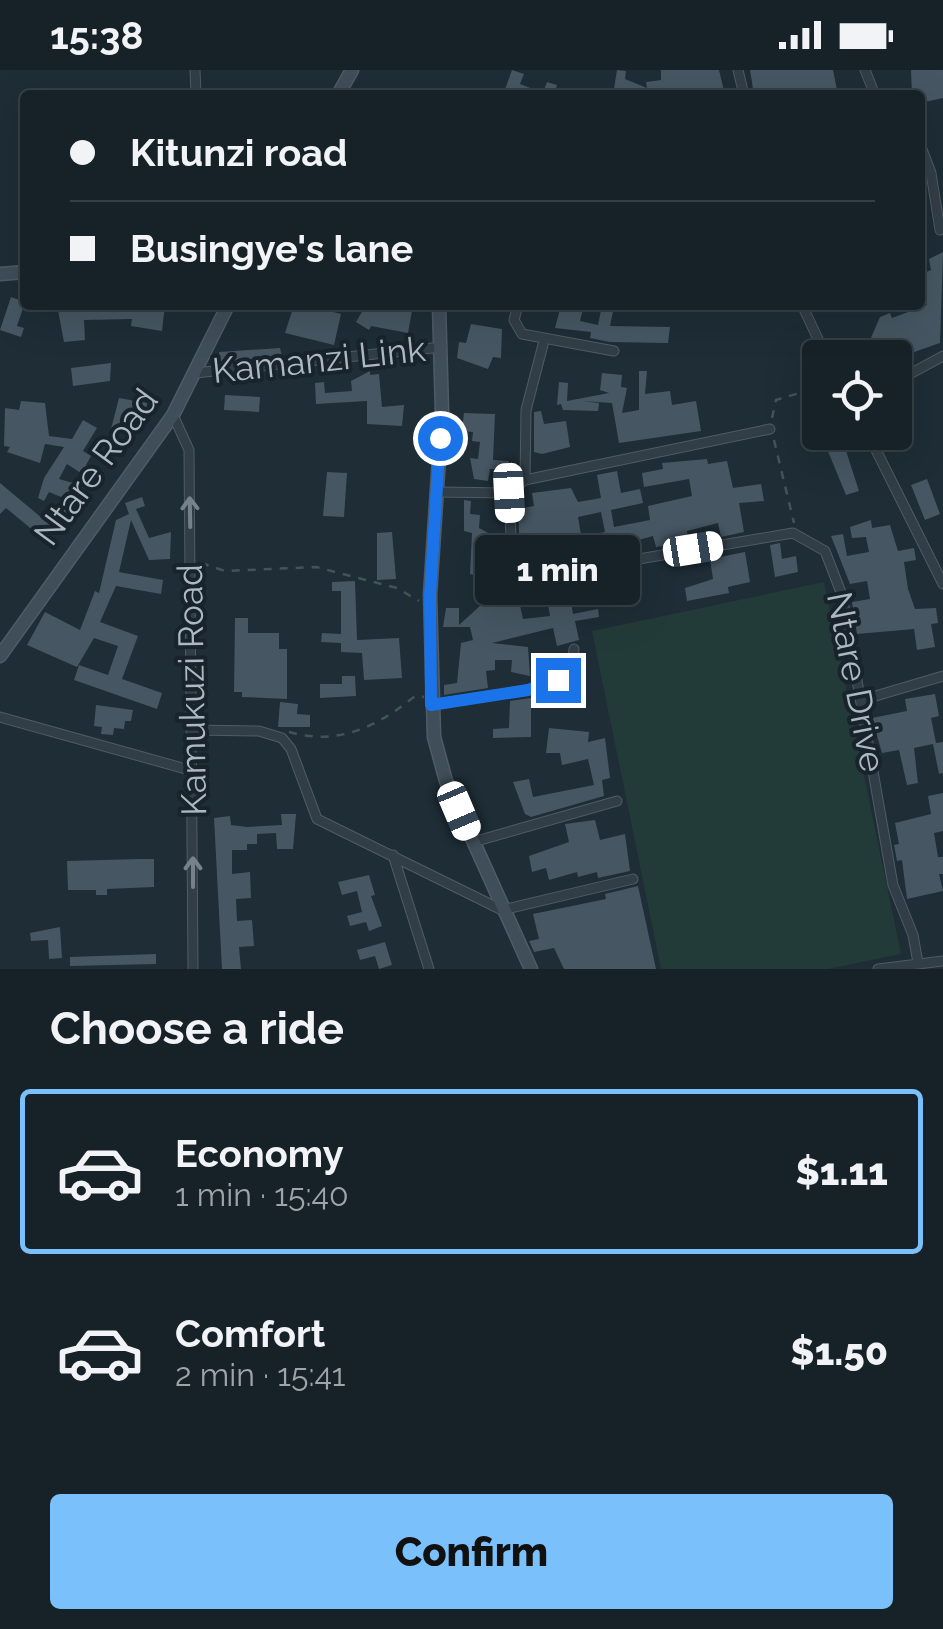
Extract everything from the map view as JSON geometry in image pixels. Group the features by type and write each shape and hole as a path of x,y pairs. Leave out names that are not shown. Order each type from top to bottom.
{"street":[{"path":"925,157 940,230"},
{"name":"Ntare Road","path":"0,656 173,415 226,310"},
{"path":"439,310 442,347 430,595 431,701 437,755 531,969"},
{"path":"518,310 516,330 544,341 614,351"},
{"path":"804,310 819,340"},
{"path":"526,480 526,410 544,341"},
{"name":"Kamanzi Link","path":"195,373 442,347"},
{"path":"912,373 943,356"},
{"name":"Kamukuzi Road","path":"173,415 190,450 193,969"},
{"path":"437,492 509,493 526,480 770,428"},
{"path":"876,450 943,584"},
{"path":"509,493 512,558 528,574 538,576 793,533"},
{"name":"Ntare Drive","path":"793,533 816,542 829,558 842,594 893,885 916,945 918,963"},
{"path":"431,701 548,684 572,667 574,649"},
{"path":"862,700 943,676"},
{"path":"0,717 193,771"},
{"path":"192,730 274,734 291,748 317,818 502,910 633,879"},
{"path":"472,842 617,801"},
{"path":"393,855 428,969"},
{"path":"878,969 943,961"}],"path":[{"path":"793,533 796,516 770,428 776,400 802,392"},
{"path":"190,559 224,571 316,567 396,588 416,602 430,595"},
{"path":"274,734 284,730 316,740 352,734 388,718 415,696 431,701"}],"green space":[{"path":"824,582 901,954 828,969 661,969 592,631"}],"building":[{"path":"512,70 524,74 520,84 535,90 505,90"},
{"path":"617,70 626,71 625,79 647,88 646,82 661,80 661,70 719,70 724,90 614,90"},
{"path":"750,70 833,70 837,90 753,90"},
{"path":"911,70 943,70 943,98 925,102 925,90 912,90"},
{"path":"547,82 557,85 556,90 544,90"},
{"path":"943,252 940,343 912,353 912,340 870,340 880,317 925,310 925,273 931,270 929,259"},
{"path":"11,297 20,300 22,310 17,326 24,328 21,337 0,330"},
{"path":"58,310 164,310 162,331 131,326 132,319 84,320 85,340 64,342"},
{"path":"292,310 329,310 341,314 334,345 285,333"},
{"path":"363,310 412,310 408,333 371,326 369,330 356,322"},
{"path":"560,310 583,310 580,321 598,325 601,310 613,310 610,326 670,327 668,343 610,342 590,338 591,332 555,328"},
{"path":"471,324 502,329 501,358 493,357 488,369 457,358 459,342 466,343"},
{"path":"280,348 282,356 220,362 219,352"},
{"path":"111,363 110,381 73,386 71,368"},
{"path":"370,371 370,375 379,374 382,407 404,405 402,426 367,424 367,401 316,404 315,383 324,382 325,393 352,391 351,381"},
{"path":"639,371 647,371 645,394 670,391 672,405 696,401 701,431 619,443 612,403 581,401 599,403 598,411 563,410 561,404 557,405 559,382 568,383 567,401 609,393 600,390 602,373 622,375 621,387 627,388 622,413 639,410"},
{"path":"225,395 260,397 259,412 224,410"},
{"path":"119,398 147,403 146,413 130,410 125,430 120,431 111,429"},
{"path":"21,401 45,403 49,436 72,439 83,420 97,428 83,451 91,456 86,465 92,470 87,477 67,464 59,479 87,487 46,541 6,508 0,514 0,483 49,524 66,499 49,492 44,501 38,498 44,478 64,447 45,444 40,463 7,452 10,447 4,446 5,408 19,410"},
{"path":"541,411 544,424 566,421 570,447 542,454 534,452 534,412"},
{"path":"464,413 495,414 493,460 509,461 508,470 490,469 488,481 474,479 470,458 478,459 480,442 472,441 473,432 462,431"},
{"path":"827,450 846,450 859,491 846,495"},
{"path":"707,459 708,464 727,461 733,488 761,484 764,501 739,503 744,532 721,537 718,523 687,531 688,542 656,547 653,536 617,546 618,552 608,553 607,546 585,550 583,536 605,532 601,512 578,517 581,535 539,543 532,539 532,560 520,554 518,509 534,506 532,493 571,488 578,502 601,498 597,475 617,471 621,493 640,489 643,503 611,510 614,527 650,520 648,506 692,496 689,479 644,487 642,473 663,469 662,463"},
{"path":"327,472 347,473 344,517 323,516"},
{"path":"927,479 940,514 925,520 911,485"},
{"path":"142,497 145,506 136,509 149,538 171,532 170,559 149,560 131,520 119,572 163,580 161,594 116,586 100,622 138,636 122,679 162,693 157,709 74,680 79,665 108,675 118,646 94,638 77,667 27,645 45,612 80,630 95,591 99,593 116,520 129,514 125,503"},
{"path":"464,500 471,501 470,514 480,515 479,528 490,534 486,553 496,555 495,563 486,561 482,577 470,574 472,533 464,531"},
{"path":"871,520 872,528 890,525 898,551 914,548 916,560 904,562 908,589 915,609 936,608 938,623 931,624 935,647 917,650 914,629 857,634 852,602 870,599 867,581 850,584 831,536 843,534 847,556 869,552 866,537 852,538 850,527"},
{"path":"392,532 396,579 377,580 377,533"},
{"path":"780,543 782,559 796,556 798,572 775,577 770,545"},
{"path":"745,552 750,582 728,587 729,593 687,601 685,588 713,579 710,559"},
{"path":"355,581 357,640 399,638 402,678 364,680 362,653 341,652 341,643 321,642 322,633 341,634 341,591 332,591 332,582"},
{"path":"512,583 513,587 531,587 531,596 518,596 523,619 550,616 546,591 560,589 569,590 573,614 598,609 599,617 575,621 579,640 557,646 553,628 492,643 528,647 530,676 511,672 512,660 495,660 495,670 486,671 488,688 444,695 444,685 457,683 461,643 473,640 470,627 443,627 446,608 459,608 459,625 481,605 474,593"},
{"path":"235,618 248,618 248,633 279,633 279,649 287,649 287,699 242,697 242,692 234,692"},
{"path":"342,676 355,676 356,696 320,698 320,684 342,684"},
{"path":"935,694 939,716 931,718 936,743 943,742 943,773 939,774 933,744 914,748 918,783 907,785 899,750 882,753 872,718 907,711 905,699"},
{"path":"531,698 531,737 493,738 493,729 509,728 510,701"},
{"path":"280,702 298,704 297,714 310,715 310,727 278,727"},
{"path":"96,705 133,710 131,721 125,721 124,729 114,728 113,735 101,734 102,727 94,726"},
{"path":"549,728 589,732 588,742 605,738 610,778 602,780 604,796 531,817 525,814 513,782 529,779 533,797 594,785 588,759 562,765 560,753 546,753"},
{"path":"943,793 943,831 934,833 938,857 943,857 943,874 939,874 943,891 907,899 902,860 897,861 894,845 899,844 895,823 931,814 928,796"},
{"path":"281,814 296,814 293,849 277,849 276,833 257,834 257,844 247,844 247,850 232,850 232,874 250,872 251,898 236,899 237,921 252,920 254,946 239,947 241,969 222,969 214,818 230,816 231,825 247,827 282,825"},
{"path":"595,820 600,840 625,834 630,871 598,878 597,872 578,877 577,872 549,880 546,868 532,872 529,856 569,842 565,824"},
{"path":"154,859 154,887 107,889 107,895 96,895 96,890 68,890 67,861"},
{"path":"369,875 375,895 371,896 382,926 369,931 366,922 350,926 347,916 362,912 357,891 342,895 338,882"},
{"path":"638,886 656,969 564,969 554,948 534,952 529,941 539,939 533,914 606,899 605,894"},
{"path":"60,927 62,958 49,959 48,940 31,941 30,933"},
{"path":"385,942 392,965 379,969 375,956 360,960 357,950"},
{"path":"156,954 156,964 70,966 70,957"}],"route":[{"path":"440,438 430,595 431,705 528,690 558,680"}]}
